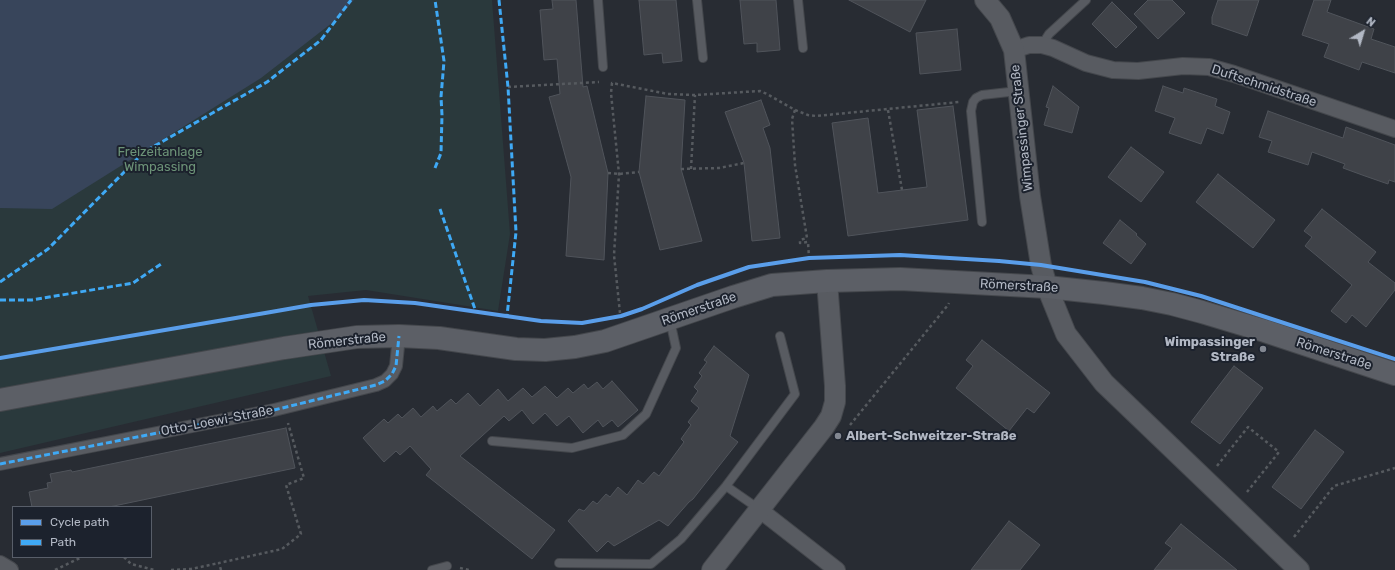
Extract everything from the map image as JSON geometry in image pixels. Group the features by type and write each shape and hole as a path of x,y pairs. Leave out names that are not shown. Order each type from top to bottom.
{"main road":[{"name":"Römerstraße","path":"0,400 284,348 357,337 399,336 439,338 516,349 546,350 575,347 605,341 733,297 772,286 827,281 900,279 1047,287 1104,293 1172,304 1265,331 1395,374"}],"street":[{"name":"Wimpassinger Straße","path":"985,0 1000,18 1014,50 1030,196 1041,265 1047,287 1066,334 1104,382 1299,570"},
{"name":"Duftschmidstraße","path":"1014,50 1029,45 1042,45 1053,48 1086,63 1113,70 1138,71 1183,66 1209,67 1234,74 1395,129"},
{"path":"712,570 760,510 831,416 835,402 835,386 827,281"},
{"name":"Otto-Loewi-Straße","path":"0,464 284,408 376,385 385,381 392,374 396,366 399,336"},
{"path":"760,510 837,570"},
{"path":"0,564 10,570"}],"lane":[{"path":"598,0 603,67"},
{"path":"697,0 703,58"},
{"path":"798,0 803,48"},
{"path":"1042,45 1049,34 1086,0"},
{"path":"982,222 971,111 973,102 976,98 982,95 1018,91"},
{"path":"492,441 572,448 623,435 646,414 676,348 670,319"},
{"path":"560,563 652,567 681,539 726,486 796,394 780,336"},
{"path":"726,486 760,510"},
{"path":"432,570 447,566"}],"path":[{"path":"508,87 599,82 612,83 668,94 695,95 760,92 767,94 795,110 808,115 816,116 973,102"},
{"path":"612,83 611,93 619,174 614,254 621,316"},
{"path":"690,169 695,95"},
{"path":"795,110 792,119 795,165 807,238 800,240 800,243 808,242 809,258"},
{"path":"888,110 902,190"},
{"path":"681,169 719,168 744,163"},
{"path":"608,173 619,174 639,172"},
{"path":"831,416 849,426 948,305 950,282"},
{"path":"172,570 191,569 282,549 301,534 286,485 304,478 284,408"},
{"path":"1206,480 1248,427 1279,452 1234,508"},
{"path":"1281,553 1334,486 1395,468"},
{"path":"55,570 80,558"},
{"path":"125,558 131,564 154,570"},
{"path":"219,563 221,570"}],"green space":[{"name":"Freizeitanlage Wimpassing","path":"0,0 492,0 510,234 498,311 366,290 308,296 331,376 0,453"}],"water":[{"path":"0,0 354,0 337,19 261,78 52,209 0,208"}],"building":[{"path":"552,0 576,0 583,87 587,86 608,173 604,260 566,256 571,177 549,97 560,94 557,59 544,60 540,10 553,9"},
{"path":"639,0 676,0 682,61 663,63 662,53 644,55"},
{"path":"740,0 776,0 780,50 757,52 757,43 744,44"},
{"path":"849,0 926,0 910,32"},
{"path":"1148,0 1172,0 1185,13 1158,39 1134,14"},
{"path":"1218,0 1259,0 1247,36 1212,24 1212,17"},
{"path":"1314,0 1331,0 1327,12 1374,29 1371,39 1395,47 1395,73 1362,62 1359,70 1324,57 1329,44 1302,35"},
{"path":"1112,2 1137,27 1116,48 1092,24"},
{"path":"957,29 961,70 920,74 916,33"},
{"path":"1053,86 1079,107 1072,133 1044,125 1049,108 1046,107"},
{"path":"1163,86 1183,93 1184,88 1217,99 1215,106 1230,112 1223,134 1207,128 1201,144 1169,133 1175,118 1155,111"},
{"path":"646,96 685,100 681,169 702,241 660,250 639,172"},
{"path":"761,100 770,125 763,128 770,148 780,238 752,241 744,163 725,112"},
{"path":"953,106 968,220 848,236 832,123 868,118 878,193 927,187 917,110"},
{"path":"1268,111 1343,138 1346,127 1395,145 1395,182 1389,180 1388,184 1365,176 1343,168 1345,164 1312,152 1308,165 1268,152 1272,141 1259,137"},
{"path":"1131,147 1164,172 1141,202 1108,177"},
{"path":"1218,174 1275,220 1253,248 1196,202"},
{"path":"1322,209 1376,252 1368,262 1395,283 1395,290 1366,327 1352,315 1346,323 1331,311 1352,285 1305,246 1312,237 1304,231"},
{"path":"1120,220 1137,234 1136,235 1146,244 1131,264 1103,243"},
{"path":"982,340 1050,393 1034,413 1027,408 1009,431 956,388 973,366 966,360"},
{"path":"714,346 749,375 730,436 738,442 693,499 668,526 659,520 614,546 608,541 597,552 568,521 579,509 584,511 593,501 597,504 606,494 610,497 618,487 627,495 638,480 643,484 654,472 659,476 684,442 681,439 691,425 688,422 699,408 691,401 698,391 694,387 702,376 699,373 707,362 704,360"},
{"path":"1234,366 1263,388 1220,444 1191,422"},
{"path":"612,381 638,410 618,427 612,420 603,427 598,420 583,433 569,416 557,426 545,413 533,424 522,410 509,421 504,416 460,456 555,530 532,559 426,475 431,469 410,446 400,455 396,451 384,462 363,438 384,419 388,423 398,414 402,418 413,408 421,417 433,406 437,411 451,399 456,404 468,393 480,406 498,389 508,401 523,388 532,397 545,386 557,398 568,388 573,393 584,384 588,389 597,382 603,389"},
{"path":"286,428 295,468 114,506 32,506 29,492 48,488 47,483 52,482 50,474 71,470 72,472"},
{"path":"1315,430 1344,452 1301,509 1272,487"},
{"path":"1009,521 1040,545 1020,570 971,570"},
{"path":"1181,524 1237,570 1154,570 1172,548 1165,543"}],"marked path":[{"path":"0,282 48,249 144,152 267,82 321,40 351,0"},
{"path":"435,0 444,61 441,97 441,153 435,168"},
{"path":"499,0 508,87 516,232 507,316"},
{"path":"440,209 476,312"},
{"path":"0,300 32,300 133,283 161,264"},
{"path":"0,464 274,410 376,385 385,381 392,374 396,366 399,336"}],"cycle path":[{"path":"0,358 311,305 364,300 415,303 541,321 582,323 621,316 642,309 697,285 749,267 809,258 900,255 1041,265 1145,282 1201,296 1395,359"}],"place":[{"name":"Wimpassinger Straße","path":"1263,349"},
{"name":"Albert-Schweitzer-Straße","path":"838,436"}]}
